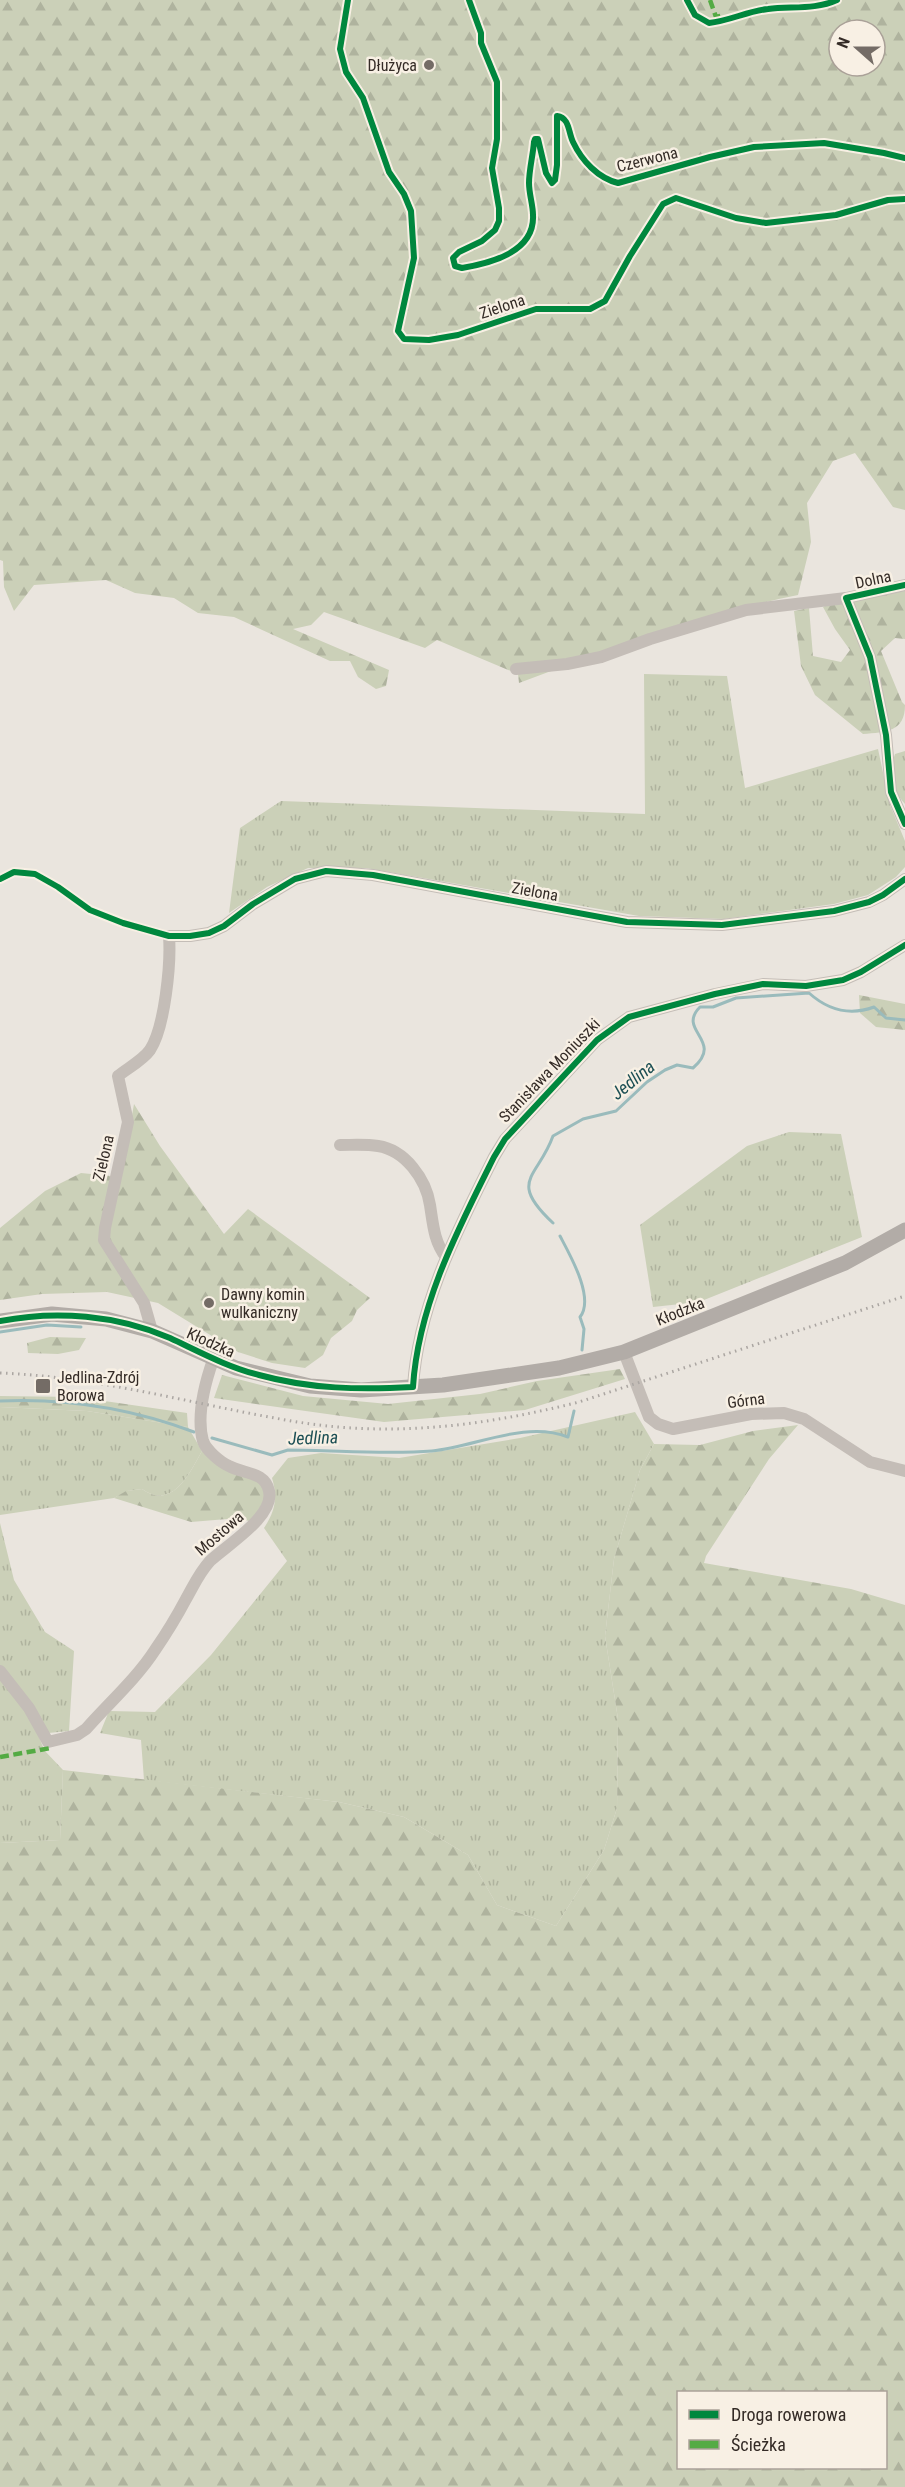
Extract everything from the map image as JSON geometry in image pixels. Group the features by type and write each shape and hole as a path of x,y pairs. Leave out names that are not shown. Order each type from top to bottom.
{"main road":[{"name":"Kłodzka","path":"0,1321 52,1314 106,1319 152,1331 213,1360 258,1375 310,1386 361,1390 413,1387 559,1368 624,1352 845,1263 905,1230"}],"street":[{"name":"Dolna","path":"516,669 601,657 650,639 746,610 846,598 905,585"},
{"path":"846,598 870,657 890,734 891,792 905,824"},
{"name":"Zielona","path":"152,1331 144,1303 104,1240 128,1122 118,1076 150,1051 156,1036 169,971 169,936 209,933 224,926 253,904 296,879 326,871 374,875 627,922 722,925 834,911 883,896 905,879"},
{"name":"Stanisława Moniuszki","path":"413,1387 414,1366 434,1289 446,1257 485,1174 505,1139 597,1040 629,1017 725,992 763,984 806,986 843,980 861,972 905,945"},
{"path":"340,1145 379,1146 405,1160 418,1173 429,1194 438,1246 446,1257"},
{"name":"Górna","path":"624,1352 649,1417 658,1424 673,1429 751,1414 784,1413 804,1419 870,1462 905,1472"},
{"name":"Mostowa","path":"0,1671 29,1708 48,1742 77,1735 86,1729 154,1652 199,1573 244,1531 261,1519 269,1503 270,1491 263,1481 256,1474 230,1467 216,1457 203,1442 204,1392 213,1360"}],"green space":[{"path":"0,0 905,0 905,510 893,507 855,453 833,461 807,503 811,542 798,595 692,622 519,683 518,674 437,640 425,648 324,612 311,625 293,629 389,670 386,686 376,689 358,677 350,661 330,661 234,617 198,613 174,598 135,593 106,580 34,585 14,611 4,587 3,561 0,560"},
{"path":"905,591 905,639 895,638 881,651 905,705 902,721 893,729 863,734 815,695 801,666 794,611 809,608 813,656 841,662 850,650 823,607 835,601"},
{"path":"644,674 727,676 745,788 878,749 890,805 905,841 905,867 896,877 868,895 834,904 724,919 639,916 366,868 308,868 267,887 229,913 240,828 281,801 645,814"},
{"path":"905,751 905,804 893,786 891,769 895,754"},
{"path":"859,995 905,1004 905,1030 876,1027 860,1013"},
{"path":"134,1104 160,1146 224,1234 248,1209 370,1298 357,1310 352,1321 331,1338 323,1355 305,1368 272,1363 238,1352 158,1303 107,1292 42,1294 0,1300 0,1228 45,1191 81,1173 121,1177"},
{"path":"789,1132 841,1134 862,1237 699,1302 653,1307 640,1225 747,1146"},
{"path":"50,1337 86,1338 79,1350 58,1354 28,1353 27,1343"},
{"path":"620,1369 625,1379 525,1410 384,1422 214,1398 222,1375 303,1396 388,1404 480,1394 537,1381"},
{"path":"0,1396 77,1397 187,1413 188,1427 87,1411 0,1407"},
{"path":"0,1407 87,1411 188,1427 202,1451 179,1486 163,1495 153,1495 142,1489 127,1491 114,1498 0,1515"},
{"path":"635,1412 654,1444 640,1470 614,1559 605,1636 618,1719 617,1808 604,1850 556,1926 497,1905 468,1855 404,1817 339,1802 144,1780 141,1740 100,1733 109,1711 155,1712 211,1655 287,1561 264,1528 271,1516 274,1504 275,1492 272,1478 288,1458 321,1453 399,1458 520,1438"},
{"path":"798,1425 769,1459 706,1556 704,1563 851,1589 905,1605 905,2487 0,2487 0,1843 60,1840 63,1770 339,1802 404,1817 468,1855 497,1905 556,1926 604,1850 617,1808 618,1719 605,1636 614,1559 640,1470 654,1444 700,1445 753,1431"},
{"path":"202,1451 259,1482 269,1491 252,1522 239,1518 191,1522 114,1498 126,1491 142,1489 153,1495 171,1492 186,1478"},
{"path":"0,1523 14,1580 45,1632 74,1651 69,1731 38,1734 44,1750 63,1770 60,1840 0,1843"}],"waterway":[{"name":"Jedlina","path":"553,1223 539,1209 531,1197 529,1188 530,1179 553,1136 583,1119 616,1111 647,1082 665,1070 677,1065 693,1068 702,1058 704,1050 693,1023 694,1015 700,1007 713,1007 736,998 809,993 824,1004 840,1010 856,1011 874,1007 886,1018 905,1020"},
{"name":"Jedlina","path":"560,1236 575,1265 583,1288 584,1309 580,1317 584,1329 582,1350"},
{"path":"0,1332 47,1325 81,1327"},
{"name":"Jedlina","path":"0,1401 74,1403 123,1411 194,1432"},
{"name":"Jedlina","path":"212,1438 272,1455 288,1450 432,1451 535,1431 568,1437 574,1411"}],"railway":[{"path":"0,1373 115,1386 304,1423 339,1427 408,1429 511,1417 579,1402 905,1296"}],"marked path":[{"path":"710,0 716,17 724,15"},
{"path":"0,1757 51,1748"}],"cycle path":[{"path":"348,0 340,49 346,72 363,98 389,172 404,194 411,211 414,258 398,331 404,339 429,340 458,335 536,309 590,309 605,301 663,204 676,198 736,218 766,223 836,215 888,200 905,199"},
{"name":"Czerwona","path":"469,0 481,33 481,43 497,82 497,139 492,168 499,221 495,230 482,241 459,252 453,258 455,266 462,268 498,259 519,247 527,238 532,228 533,215 529,183 534,142 538,139 546,173 552,183 555,180 557,165 557,116 566,122 573,142 586,162 597,173 618,183 754,147 824,143 905,158"},
{"path":"687,0 695,15 709,23 761,10 812,6 837,0"},
{"path":"905,585 846,598 870,657 886,735 891,792 905,824"},
{"path":"0,879 14,872 35,874 90,910 123,923 169,936 209,933 224,926 253,904 295,879 326,871 373,875 627,922 722,925 834,911 869,902 905,879"},
{"path":"0,1321 64,1315 108,1320 150,1330 236,1368 278,1380 335,1387 413,1387 416,1357 431,1297 454,1240 494,1157 505,1139 597,1040 629,1017 715,994 763,984 806,986 843,980 861,972 905,945"}],"place":[{"name":"Dłużyca","path":"429,65"},
{"name":"Dawny komin wulkaniczny","path":"209,1303"},
{"name":"Jedlina-Zdrój Borowa","path":"43,1386"}]}
